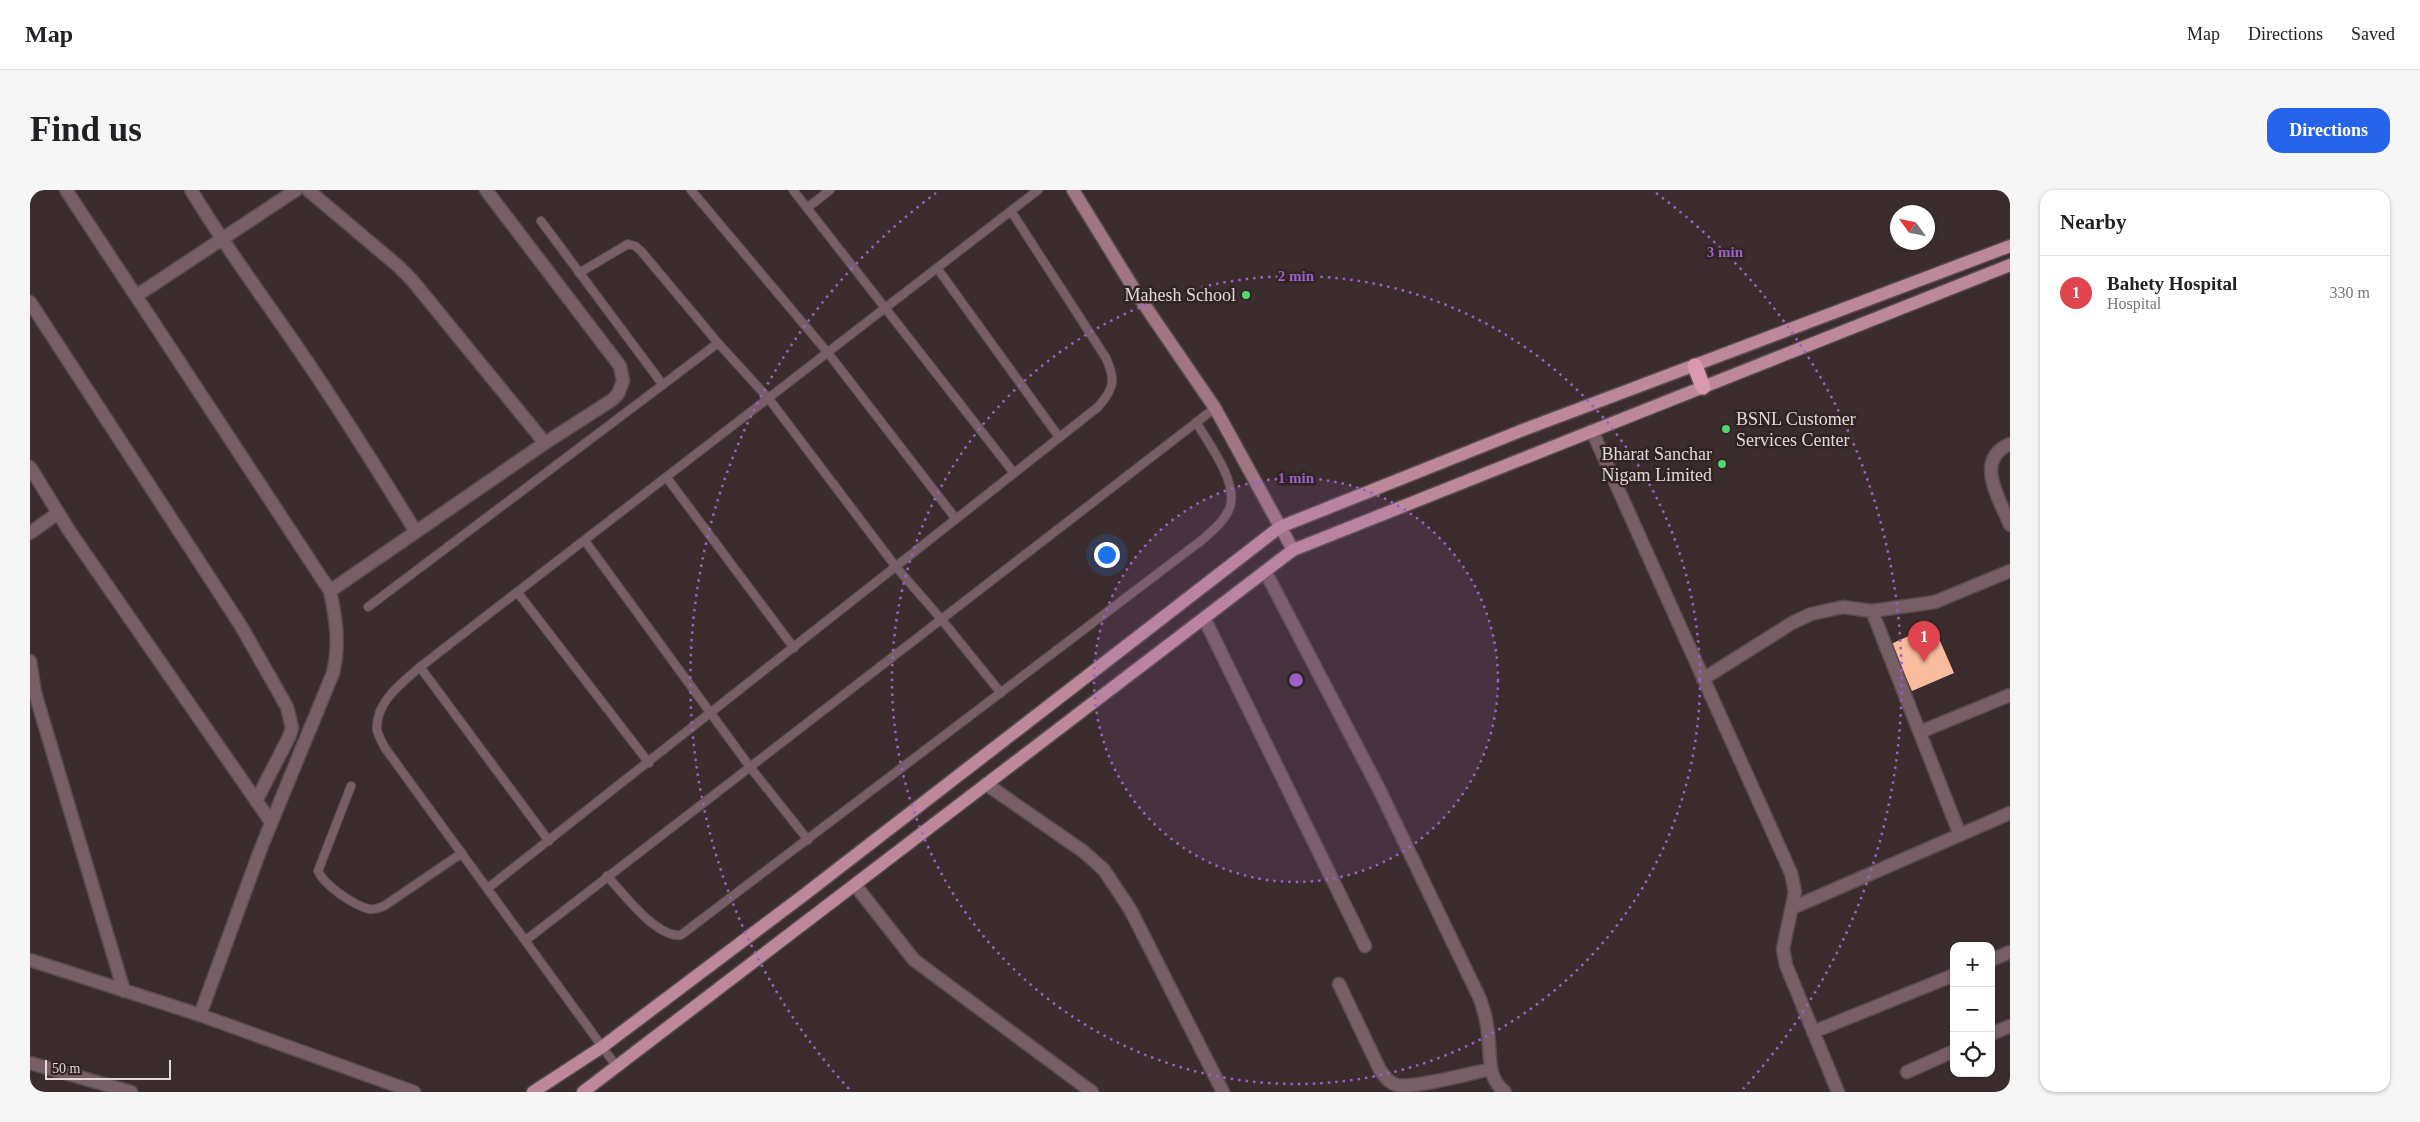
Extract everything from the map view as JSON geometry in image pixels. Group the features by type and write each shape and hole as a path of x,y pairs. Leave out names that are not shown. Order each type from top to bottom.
{"highway":[{"path":"1695,366 1703,387"}],"main road":[{"path":"533,1092 602,1047 800,898 1280,526 1514,434 2010,246"},
{"path":"583,1092 1293,550 2010,265"}],"street":[{"path":"66,190 330,591 337,638 337,656 333,673 271,822 200,1015"},
{"path":"191,190 221,240 293,341 371,458 416,532"},
{"path":"136,296 296,190"},
{"path":"308,190 412,280 545,443"},
{"path":"330,591 545,443 612,400 621,387 623,374 620,366 486,190"},
{"path":"1074,190 1139,297 1214,408 1293,550"},
{"path":"30,302 236,618 287,707 292,728 256,800"},
{"path":"1592,432 1791,873 1795,892 1783,949 1786,965 1838,1092"},
{"path":"2010,444 1994,456 1990,466 1991,477 2010,525"},
{"path":"30,467 58,513 271,822"},
{"path":"30,533 58,513"},
{"path":"1265,571 1380,789 1480,998 1488,1033 1490,1069 1499,1087 1505,1092"},
{"path":"1703,679 1792,623 1811,614 1843,607 1872,611 1935,602 2010,571"},
{"path":"1872,611 1960,835"},
{"path":"1204,618 1365,946"},
{"path":"30,661 35,693 124,991"},
{"path":"1920,732 2010,695"},
{"path":"986,784 1084,852 1115,885 1130,909 1223,1092"},
{"path":"1792,908 2010,813"},
{"path":"855,885 914,960 1092,1092"},
{"path":"1995,958 2010,952"},
{"path":"30,960 200,1015 414,1092"},
{"path":"1813,1032 1950,977"},
{"path":"1339,984 1380,1070 1386,1080 1393,1084 1410,1085 1490,1069"},
{"path":"1995,1032 2010,1026"},
{"path":"1907,1072 1950,1053"},
{"path":"30,1063 131,1092"}],"lane":[{"path":"691,190 828,353 956,520"},
{"path":"793,190 1014,473"},
{"path":"807,208 830,190"},
{"path":"617,1067 385,748 377,731 378,718 384,704 398,686 420,667 1038,190"},
{"path":"488,888 712,714 956,520 1098,407 1109,394 1113,382 1112,371 1106,358 1011,211"},
{"path":"541,221 663,385"},
{"path":"579,273 622,246 628,244 635,246 718,344 769,399 896,567 1001,693"},
{"path":"937,268 1059,437"},
{"path":"368,607 718,344"},
{"path":"526,940 1214,408"},
{"path":"607,876 654,924 672,936 681,935 1202,540 1220,524 1230,508 1233,493 1228,478 1196,422"},
{"path":"667,478 794,648"},
{"path":"585,541 750,767 808,840"},
{"path":"518,593 649,763"},
{"path":"420,667 549,841"},
{"path":"351,786 318,871 328,885 359,905 375,909 384,906 462,853"}],"building":[{"path":"1933,625 1954,673 1912,691 1891,644"}],"place":[{"name":"Mahesh School","path":"1246,295"},
{"name":"BSNL Customer Services Center","path":"1726,429"},
{"name":"Bharat Sanchar Nigam Limited","path":"1722,464"},
{"name":"Bahety Hospital","path":"1924,662"}]}
